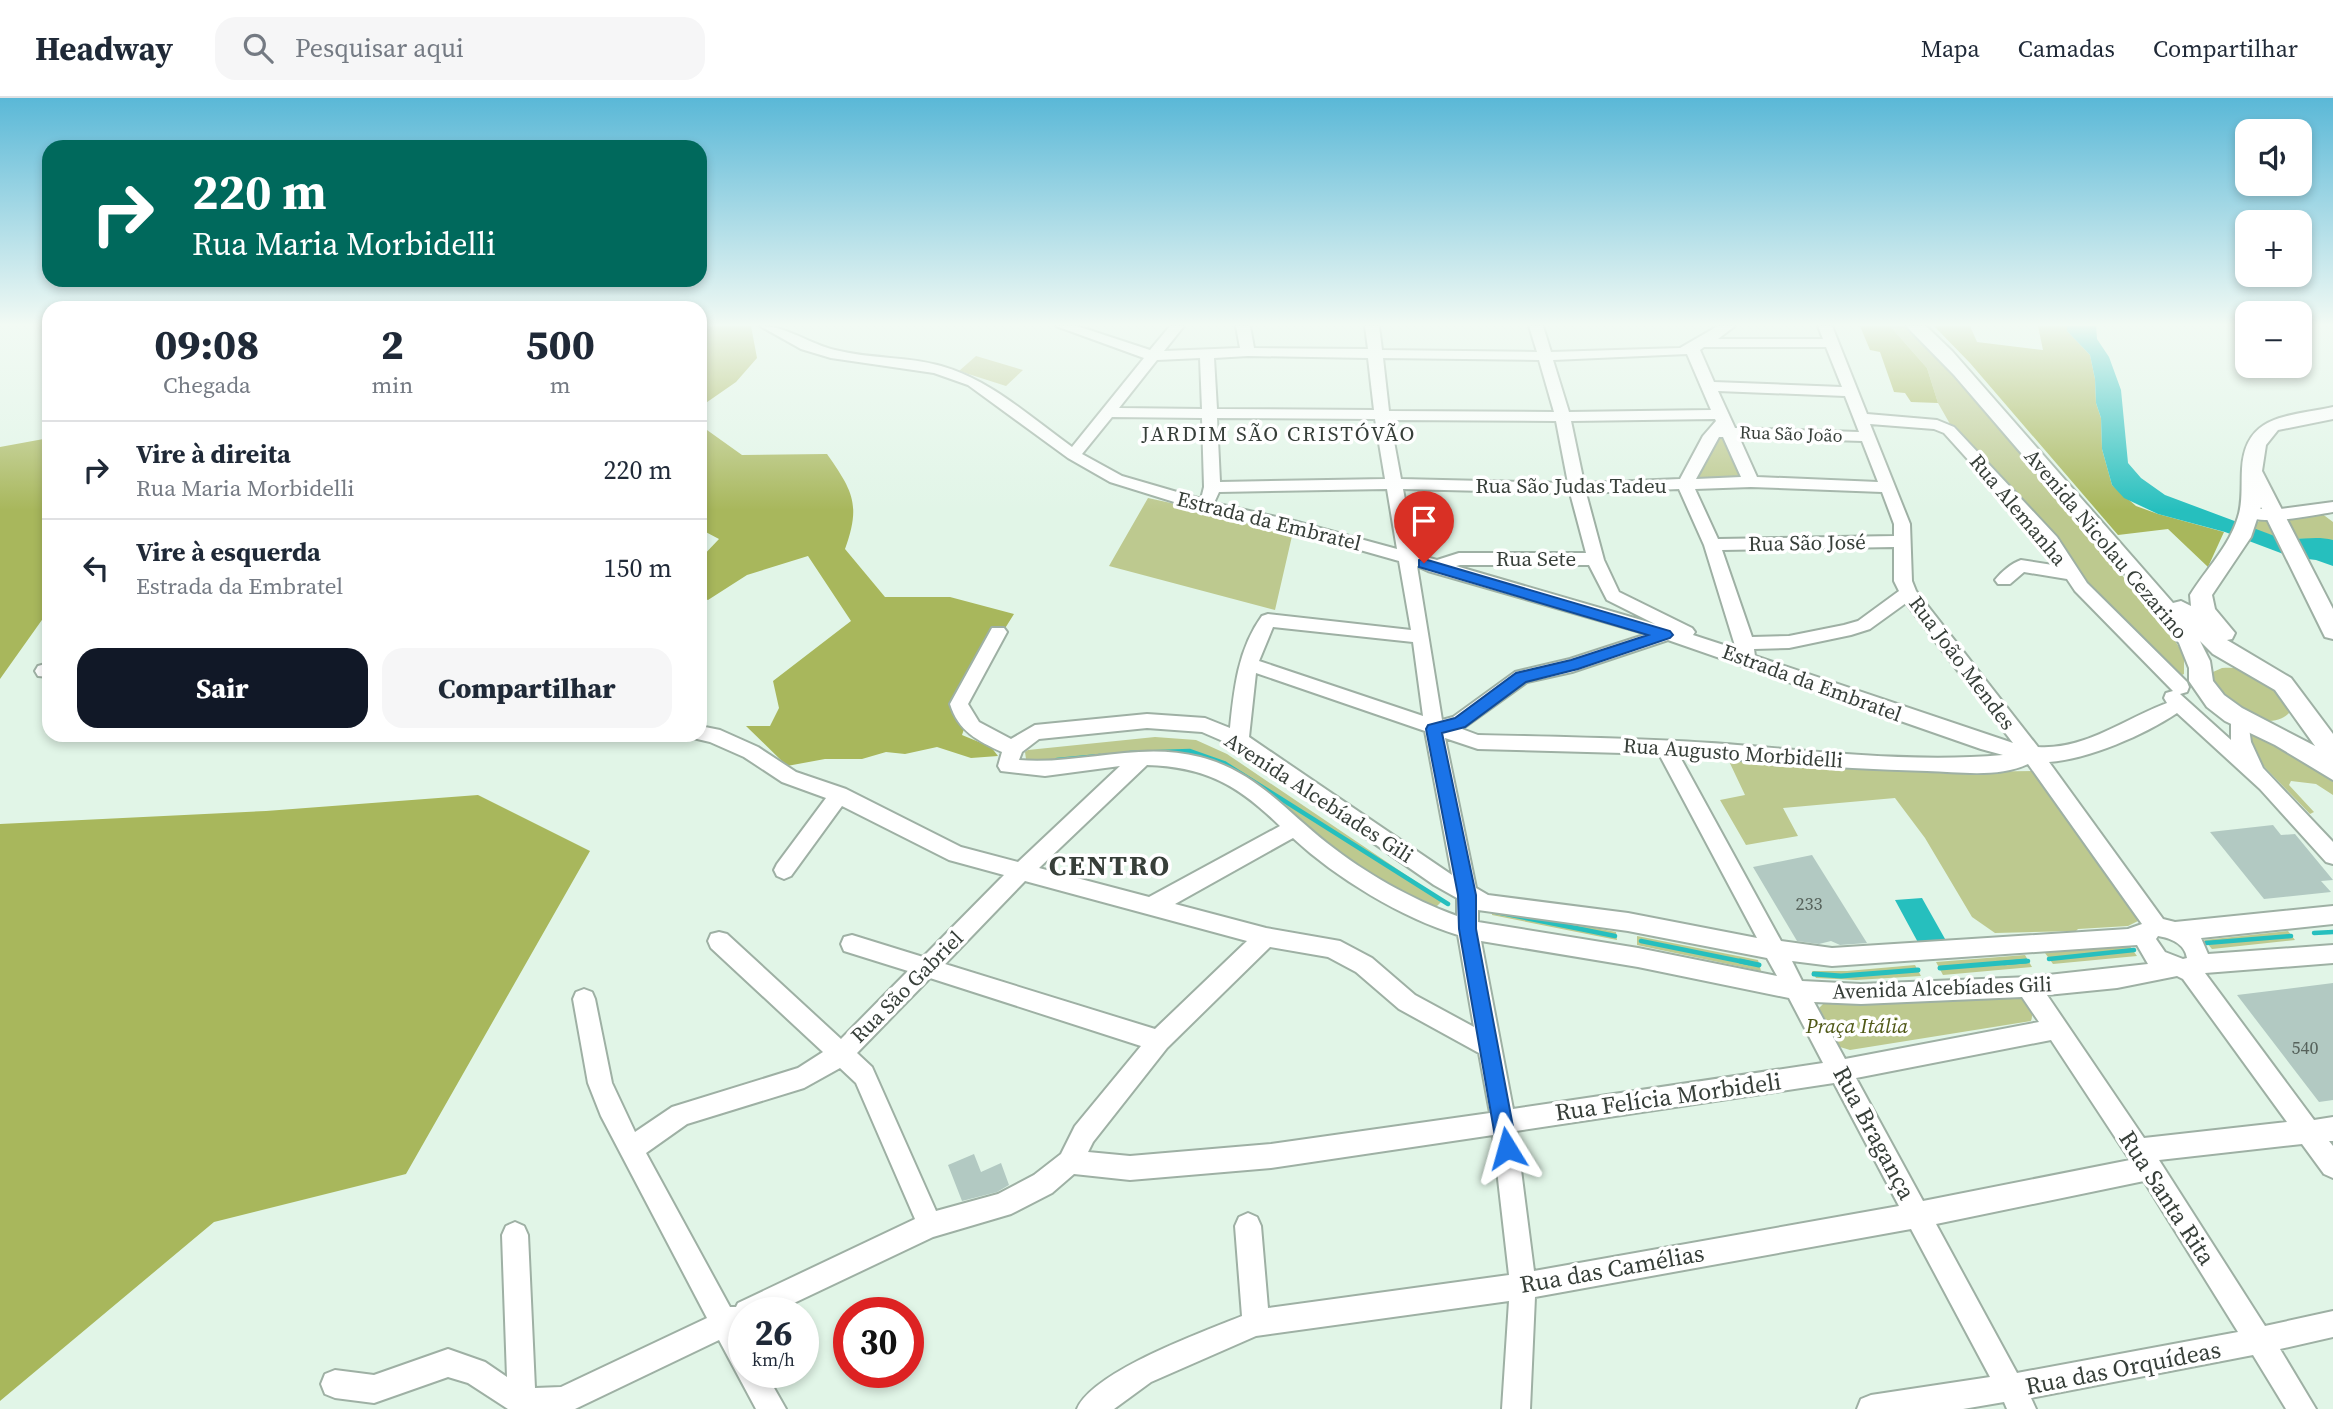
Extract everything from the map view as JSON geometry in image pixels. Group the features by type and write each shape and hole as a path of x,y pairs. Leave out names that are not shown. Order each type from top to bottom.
{"main road":[{"name":"Avenida Nicolau Cezarino","path":"1973,387 2134,571 2181,630 2212,698 2239,719 2276,735 2333,771"},
{"name":"Avenida Nicolau Cezarino","path":"1983,387 2197,628 2221,648 2283,684 2325,745 2333,752"},
{"path":"2333,413 2281,423 2264,431 2254,449 2253,472 2262,513 2304,574 2333,631"},
{"path":"2251,667 2200,603 2201,595 2262,513"},
{"path":"2202,679 2208,668 2223,664 2251,667"},
{"path":"2239,719 2273,725 2286,723 2301,707"}],"street":[{"name":"Estrada da Embratel","path":"980,387 1073,455 1116,479 1206,506 1294,526 1406,557 1665,635 1708,646 1745,651 1966,737 2032,754"},
{"path":"1073,455 1127,387"},
{"path":"1206,506 1212,487 1208,387"},
{"path":"1379,387 1434,729 1467,895 1468,929 1503,1121 1523,1286 1516,1409"},
{"path":"1554,387 1597,559 1614,596 1678,627 1708,646"},
{"path":"1710,387 1722,425 1751,482"},
{"path":"1737,387 1849,392"},
{"name":"Rua João Mendes","path":"1847,387 1902,524 1903,581 1908,593 2032,754 2160,931"},
{"path":"1106,412 1382,416"},
{"name":"Rua São João","path":"1382,416 1563,418 1722,425 1866,437"},
{"name":"Rua Alemanha","path":"1859,418 1937,425 1949,430 2050,541 2081,587 2178,702 2267,785"},
{"path":"1722,425 1685,485 1712,545 1745,651 1864,625 1908,593"},
{"name":"Rua São Judas Tadeu","path":"1212,487 1395,484 1578,488 1751,482 1887,487"},
{"path":"2262,513 2333,505"},
{"name":"Rua São José","path":"1712,545 1903,541"},
{"name":"Rua Sete","path":"1434,566 1459,559 1597,559"},
{"path":"2004,580 2021,566 2072,574"},
{"path":"1239,740 1242,691 1260,629 1268,620 1421,637"},
{"path":"998,632 959,704 961,713 975,730 1013,748"},
{"path":"1434,729 1460,723 1521,677 1572,665 1665,635"},
{"name":"Rua Augusto Morbidelli","path":"1251,665 1478,742 1665,747 1867,762 1974,765 2016,761 2032,754"},
{"path":"2032,754 2058,754 2090,744 2178,702 2202,679"},
{"path":"2178,702 2239,719 2241,742 2247,757 2267,785 2333,856"},
{"name":"Avenida Alcebíades Gili","path":"2333,915 2160,931 2128,939 1854,957 1775,950 1628,922 1484,903 1467,895 1239,740 1205,725 1147,721 1035,732 1013,748 1008,766 1048,770 1142,758 1177,760 1216,770 1250,787 1277,807 1336,861 1434,917 1468,929 1630,955 1796,989 1849,995 2029,988 2187,967 2333,954"},
{"path":"707,734 751,752 789,777 839,795 956,854 1266,936 1332,948 1347,954 1407,1002 1490,1047"},
{"path":"1966,737 1979,751 1974,765"},
{"name":"Rua Bragança","path":"1665,747 2017,1399"},
{"name":"Rua São Gabriel","path":"630,1150 680,1115 804,1077 841,1054 1020,873 1142,758"},
{"path":"784,870 839,795"},
{"path":"1153,905 1296,827"},
{"path":"2187,967 2199,960 2196,948 2160,931 2146,946 2151,953 2187,967 2333,1166"},
{"path":"779,1297 930,1224 1002,1205 1043,1184 1070,1162 1084,1134 1159,1041 1266,936"},
{"path":"719,941 864,1075 930,1224"},
{"path":"852,944 1159,1041"},
{"name":"Rua Santa Rita","path":"2029,988 2144,1159 2302,1409"},
{"path":"584,999 600,1083 630,1150 728,1302"},
{"name":"Rua Felícia Morbideli","path":"1070,1162 1130,1168 1271,1156 1803,1078 2055,1029"},
{"name":"Rua das Camélias","path":"1091,1409 1141,1372 1256,1323 1523,1286 1917,1215 2144,1159 2333,1129"},
{"path":"1248,1226 1256,1323"},
{"path":"515,1235 522,1402"},
{"path":"335,1384 374,1389 448,1363 475,1372 522,1402 562,1401 728,1322"},
{"name":"Rua das Orquídeas","path":"1871,1409 2017,1399 2333,1324"},
{"path":"760,1388 772,1409"}],"green space":[{"path":"707,387 729,387 707,402"},
{"path":"1892,387 1933,387 1938,403 1911,402 1905,393 1894,392"},
{"path":"1933,387 1965,387 2170,633 2184,655 2184,674 2180,676 2076,574 2052,539 1950,424 1938,403"},
{"path":"1991,387 2095,387 2096,403 2101,418 2102,449 2112,485 2136,506 2224,532 2208,567 2168,529 2118,535"},
{"path":"707,430 742,455 827,454 843,478 852,499 853,521 845,549 885,597 950,597 1014,614 970,684 967,720 962,735 991,747 998,756 971,758 937,747 905,754 886,752 862,759 825,759 787,766 746,726 770,726 779,708 773,681 851,621 808,556 747,575 707,600 707,552 719,539 707,533"},
{"path":"1724,438 1741,477 1700,478 1697,476 1717,439"},
{"path":"42,439 42,620 0,679 0,447"},
{"path":"1148,498 1203,510 1292,536 1275,610 1109,566"},
{"path":"2321,513 2333,522 2333,540 2280,538 2249,528 2261,520"},
{"path":"2222,668 2245,670 2262,678 2293,706 2290,712 2277,720 2269,721 2245,717 2227,701 2209,678 2213,672"},
{"path":"2255,731 2333,782 2333,795 2316,784 2291,781 2289,785 2314,812 2310,814 2252,754 2249,734"},
{"path":"1155,737 1196,740 1227,754 1440,898 1441,902 1432,911 1358,871 1235,771 1211,761 1155,751 1027,766 1025,752 1028,750"},
{"path":"1727,757 1853,768 1957,772 2034,771 2142,919 2128,926 2076,931 1995,933 1972,917 1925,838 1895,798 1783,808 1798,836 1746,845 1720,800 1745,795"},
{"path":"478,795 590,851 406,1174 214,1222 0,1401 0,824 266,811"},
{"path":"1492,908 1616,932 1617,940 1492,915"},
{"path":"2288,931 2295,940 2212,949 2204,940"},
{"path":"1637,936 1758,960 1761,971 1637,945"},
{"path":"2129,945 2137,956 2053,964 2045,953"},
{"path":"2025,955 2032,967 1943,975 1936,962"},
{"path":"1915,965 1921,976 1856,980 1816,978 1812,971 1847,971"},
{"name":"Praça Itália","path":"2009,991 2019,995 2030,1006 2031,1021 1850,1050 1840,1047 1819,1008 1824,1003 1883,1003"}],"water":[{"path":"2095,387 2120,387 2128,463 2141,478 2165,495 2280,538 2333,540 2333,566 2316,560 2291,557 2225,532 2158,514 2124,498 2112,485 2102,449 2101,418 2096,403"},
{"path":"1922,898 1949,946 1921,948 1895,900"}],"building":[{"path":"2273,825 2281,835 2295,834 2333,880 2321,881 2331,892 2264,899 2210,832"},
{"path":"1812,855 1867,943 1840,945 1831,941 1819,944 1797,941 1753,867"},
{"path":"2333,983 2333,1100 2319,1102 2237,995"},
{"path":"974,1154 981,1172 1001,1163 1009,1185 997,1192 962,1201 948,1165"}],"waterway":[{"path":"1130,753 1190,751 1224,763 1448,904"},
{"path":"1057,760 1100,756"},
{"path":"1496,912 1615,936"},
{"path":"2314,933 2333,932"},
{"path":"2206,943 2291,936"},
{"path":"1641,941 1749,963"},
{"path":"2049,959 2134,950"},
{"path":"1740,961 1759,965"},
{"path":"1940,968 2026,961"},
{"path":"2004,963 2028,961"},
{"path":"1814,974 1841,976 1918,970"}],"district":[{"name":"JARDIM SÃO CRISTÓVÃO","path":"1279,434"},
{"name":"CENTRO","path":"1110,865"}],"route":[{"path":"1424,563 1665,635 1572,665 1521,677 1460,723 1434,729 1467,895 1468,929 1507,1148"}]}
